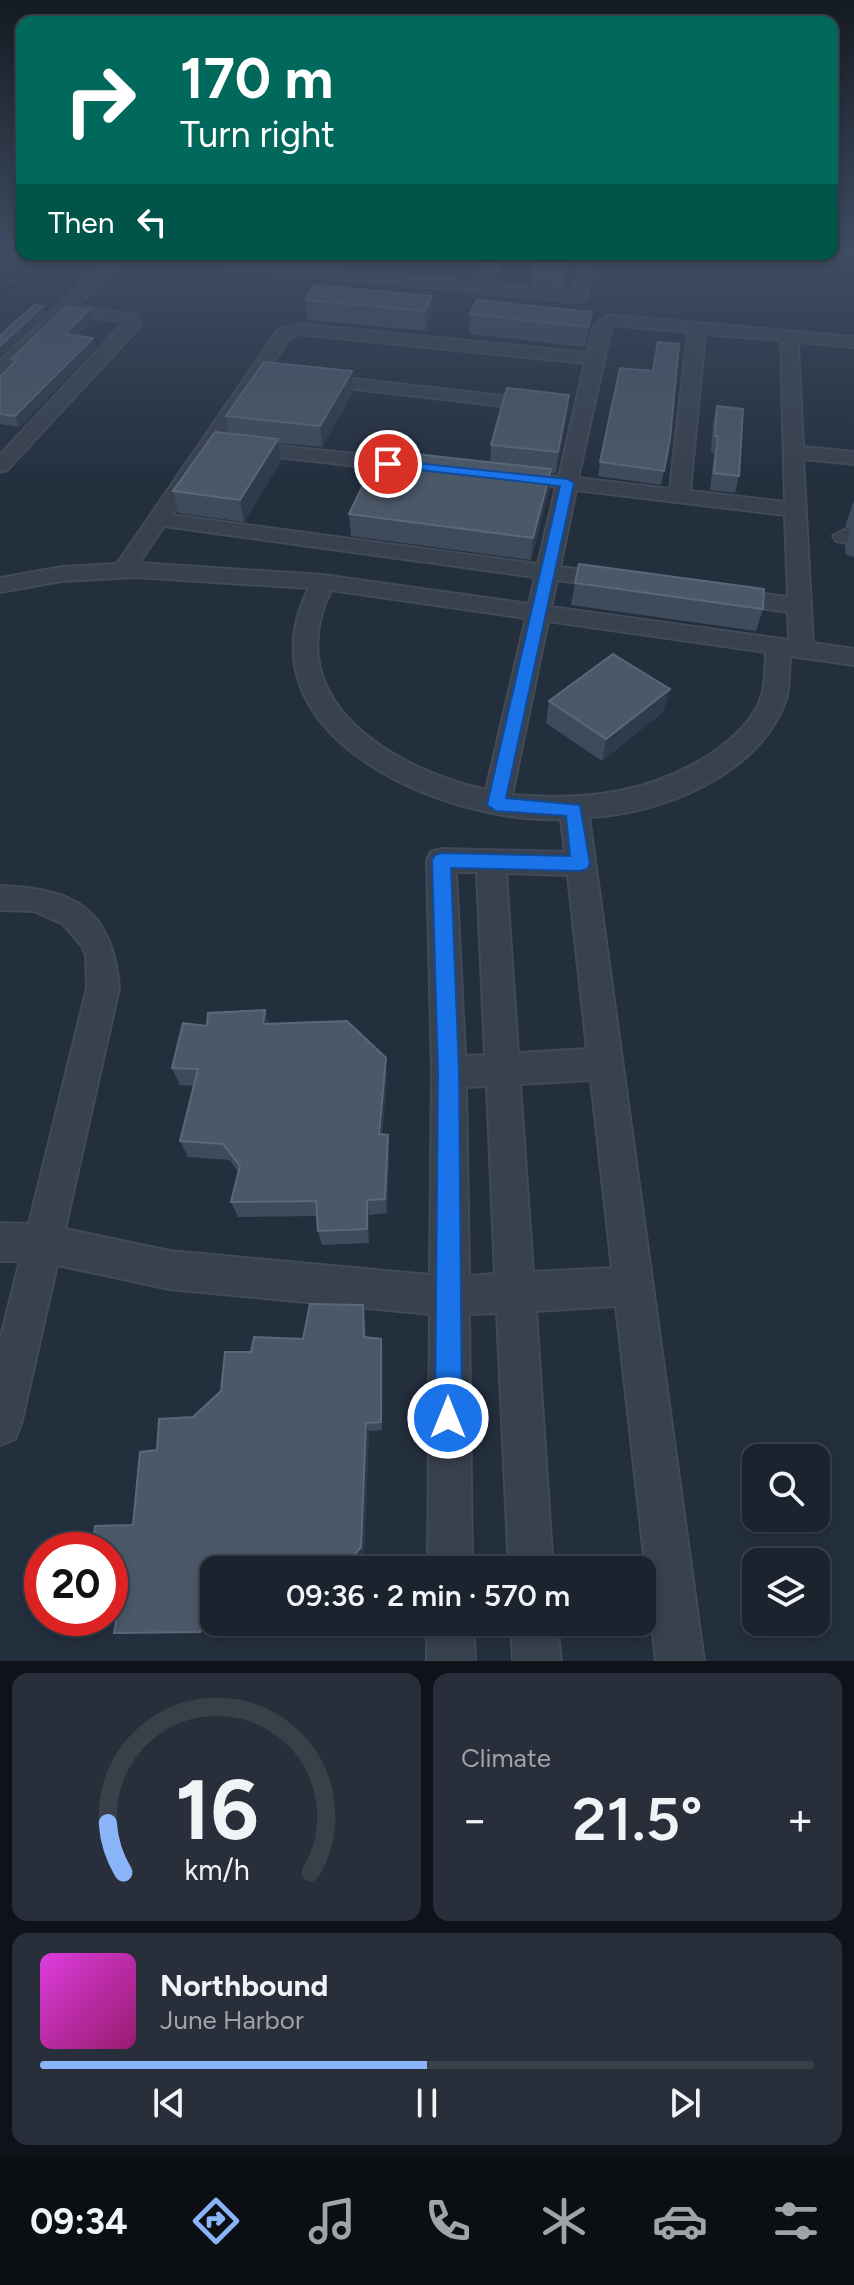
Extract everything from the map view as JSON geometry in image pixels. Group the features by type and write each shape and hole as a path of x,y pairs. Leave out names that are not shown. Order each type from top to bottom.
{"street":[{"path":"0,370 44,329"},
{"path":"0,466 130,329"},
{"path":"123,571 209,444 265,374 284,334 298,329 594,359"},
{"path":"496,805 567,483 568,408 594,359 601,329"},
{"path":"679,496 697,329"},
{"path":"703,329 854,342"},
{"path":"323,582 306,621 306,665 325,710 365,751 424,784 496,805 574,810 648,798 710,772 753,734 776,691 800,606 789,336"},
{"path":"304,379 568,408"},
{"path":"0,432 29,435"},
{"path":"209,444 427,468"},
{"path":"794,452 854,458"},
{"path":"536,480 797,510"},
{"path":"158,519 642,585"},
{"path":"0,585 62,574 123,571 323,582 854,657"},
{"path":"705,593 800,606"},
{"path":"574,810 680,1661"},
{"path":"450,1556 449,1072 441,860 580,864"},
{"path":"491,861 530,1556"},
{"path":"0,898 37,899 74,915 95,939 101,955 103,988 0,1424"},
{"path":"449,1072 606,1064"},
{"path":"0,1242 43,1243 170,1270 447,1296 633,1286"},
{"path":"450,1636 451,1661"},
{"path":"535,1636 537,1661"}],"building":[{"path":"8,329 19,329 0,346 0,336"},
{"path":"43,329 70,329 65,334 93,338 15,416 0,414 0,377 17,360 11,359"},
{"path":"658,342 679,344 664,471 600,462 620,368 653,371"},
{"path":"264,362 352,371 320,426 226,416"},
{"path":"507,388 569,395 558,452 491,445"},
{"path":"717,406 743,409 739,476 714,473"},
{"path":"215,432 278,439 240,500 173,491"},
{"path":"380,450 551,469 533,538 349,514"},
{"path":"579,564 764,589 763,609 575,583"},
{"path":"613,654 670,689 606,739 549,701"},
{"path":"265,1010 263,1024 347,1021 386,1058 379,1134 388,1135 385,1199 367,1200 367,1229 318,1231 316,1201 231,1202 240,1166 223,1144 180,1141 198,1069 172,1068 183,1023 207,1026 208,1013"},
{"path":"310,1304 363,1305 364,1337 381,1339 381,1422 366,1423 361,1547 354,1556 200,1556 200,1632 128,1633 128,1532 94,1532 95,1526 133,1525 140,1452 157,1450 159,1419 193,1417 221,1391 225,1352 251,1352 254,1337 303,1339"}],"route":[{"path":"388,464 567,483 496,805 574,810 580,864 441,860 449,1072 448,1418"}]}
